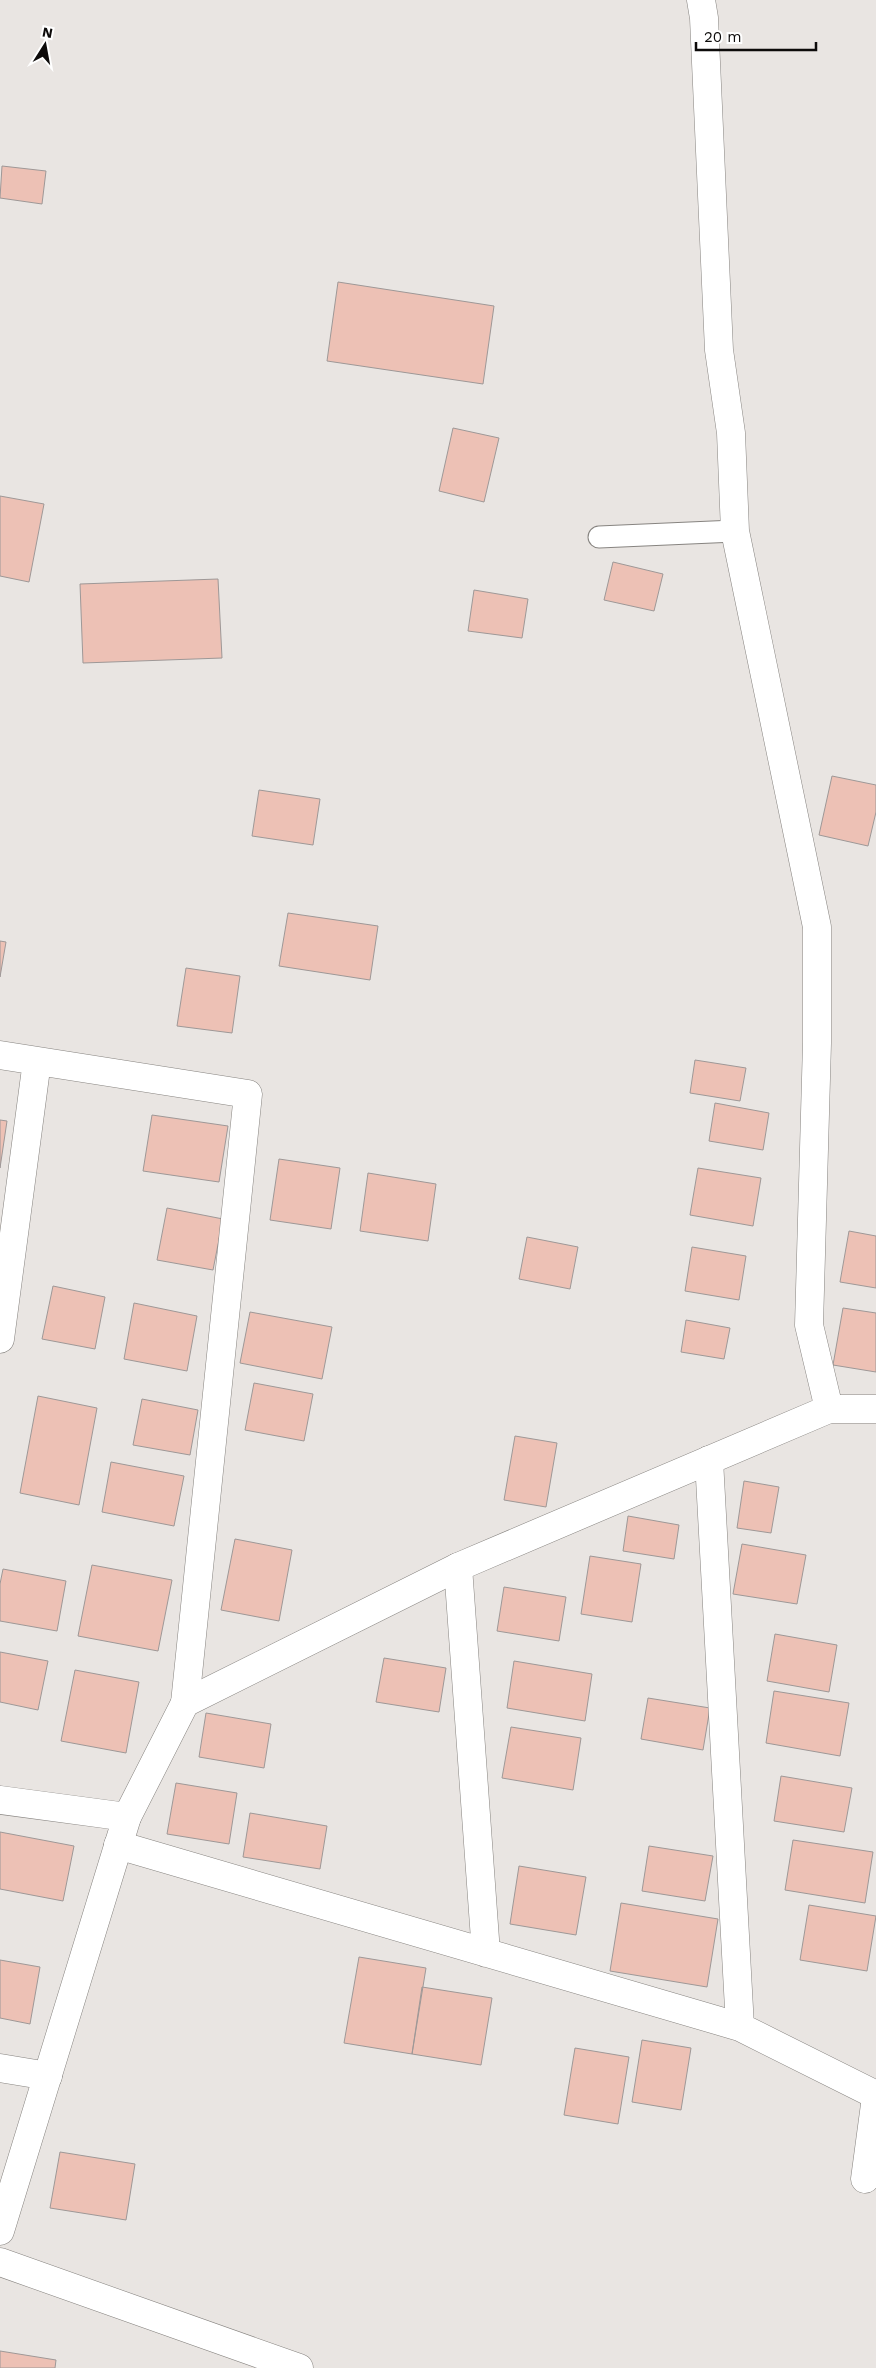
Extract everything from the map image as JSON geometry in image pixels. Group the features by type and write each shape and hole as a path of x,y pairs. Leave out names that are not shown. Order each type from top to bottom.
{"street":[{"path":"701,0 704,18 719,350 731,433 735,531 817,927 817,1043 810,1325 830,1409"},
{"path":"0,1056 248,1094 185,1703 127,1817 0,2232"},
{"path":"0,1339 37,1061"},
{"path":"185,1703 458,1567 709,1460 830,1409 876,1409"},
{"path":"709,1460 740,2028"},
{"path":"458,1567 486,1953"},
{"path":"0,1800 127,1817"},
{"path":"118,1846 740,2028 876,2096 864,2179"},
{"path":"0,2068 48,2076"},
{"path":"0,2262 298,2368"}],"lane":[{"path":"599,537 735,531"}],"building":[{"path":"2,166 46,171 42,204 0,198"},
{"path":"338,282 494,306 483,384 327,361"},
{"path":"453,428 499,438 484,502 439,491"},
{"path":"0,496 44,504 29,582 0,576"},
{"path":"613,562 663,574 654,611 604,600"},
{"path":"218,579 222,658 83,663 80,584"},
{"path":"474,590 528,599 522,638 468,631"},
{"path":"832,776 876,785 876,812 868,846 819,835"},
{"path":"259,790 320,799 313,845 252,836"},
{"path":"288,913 378,926 370,980 279,966"},
{"path":"0,941 6,942 0,977"},
{"path":"186,968 240,976 232,1033 177,1026"},
{"path":"695,1060 746,1068 740,1101 690,1093"},
{"path":"715,1103 769,1113 763,1150 709,1141"},
{"path":"152,1115 228,1126 219,1182 143,1171"},
{"path":"0,1120 7,1121 0,1168"},
{"path":"279,1159 340,1168 331,1229 270,1220"},
{"path":"698,1168 761,1178 753,1226 690,1215"},
{"path":"368,1173 436,1184 428,1241 360,1231"},
{"path":"167,1208 223,1219 213,1270 157,1260"},
{"path":"849,1231 876,1236 876,1288 840,1282"},
{"path":"527,1237 578,1247 570,1289 519,1279"},
{"path":"692,1247 746,1256 739,1300 685,1291"},
{"path":"53,1286 105,1297 95,1349 42,1339"},
{"path":"134,1303 197,1316 187,1371 124,1359"},
{"path":"843,1308 876,1313 876,1372 833,1365"},
{"path":"250,1312 332,1327 322,1379 240,1363"},
{"path":"686,1320 730,1328 724,1359 681,1352"},
{"path":"254,1383 313,1394 304,1441 245,1430"},
{"path":"38,1396 97,1408 79,1505 20,1493"},
{"path":"142,1399 198,1410 190,1455 133,1445"},
{"path":"515,1436 557,1443 546,1507 504,1500"},
{"path":"111,1462 184,1476 174,1526 102,1512"},
{"path":"744,1481 779,1487 771,1533 737,1528"},
{"path":"628,1516 679,1525 674,1559 623,1551"},
{"path":"235,1539 292,1550 279,1621 221,1610"},
{"path":"742,1544 806,1555 797,1604 733,1594"},
{"path":"590,1556 641,1564 632,1622 581,1614"},
{"path":"92,1565 172,1580 158,1651 78,1636"},
{"path":"3,1569 66,1581 57,1631 0,1621 0,1584"},
{"path":"504,1587 566,1597 559,1641 497,1631"},
{"path":"775,1634 837,1645 829,1692 767,1681"},
{"path":"0,1652 48,1661 38,1710 0,1702"},
{"path":"384,1658 446,1668 439,1712 376,1702"},
{"path":"514,1661 592,1674 585,1721 507,1708"},
{"path":"75,1670 139,1682 126,1753 61,1741"},
{"path":"774,1691 849,1703 840,1756 766,1743"},
{"path":"648,1698 710,1708 703,1750 641,1739"},
{"path":"206,1713 271,1724 264,1768 199,1757"},
{"path":"511,1727 581,1738 573,1790 502,1778"},
{"path":"781,1776 852,1788 844,1832 774,1821"},
{"path":"176,1783 237,1793 229,1844 167,1834"},
{"path":"250,1813 327,1826 320,1869 243,1857"},
{"path":"0,1832 74,1846 63,1901 0,1889"},
{"path":"793,1840 873,1852 865,1903 785,1890"},
{"path":"649,1846 713,1856 705,1901 642,1891"},
{"path":"519,1866 586,1877 576,1935 510,1924"},
{"path":"621,1903 718,1919 707,1987 610,1971"},
{"path":"809,1905 876,1916 867,1971 800,1960"},
{"path":"359,1957 426,1968 412,2054 344,2043"},
{"path":"0,1960 40,1967 30,2024 0,2018"},
{"path":"422,1987 492,1998 481,2065 412,2054"},
{"path":"642,2040 691,2048 681,2110 632,2102"},
{"path":"575,2048 629,2057 618,2124 564,2115"},
{"path":"60,2152 135,2164 126,2220 50,2208"},
{"path":"0,2351 56,2360 55,2368 0,2368"}]}
